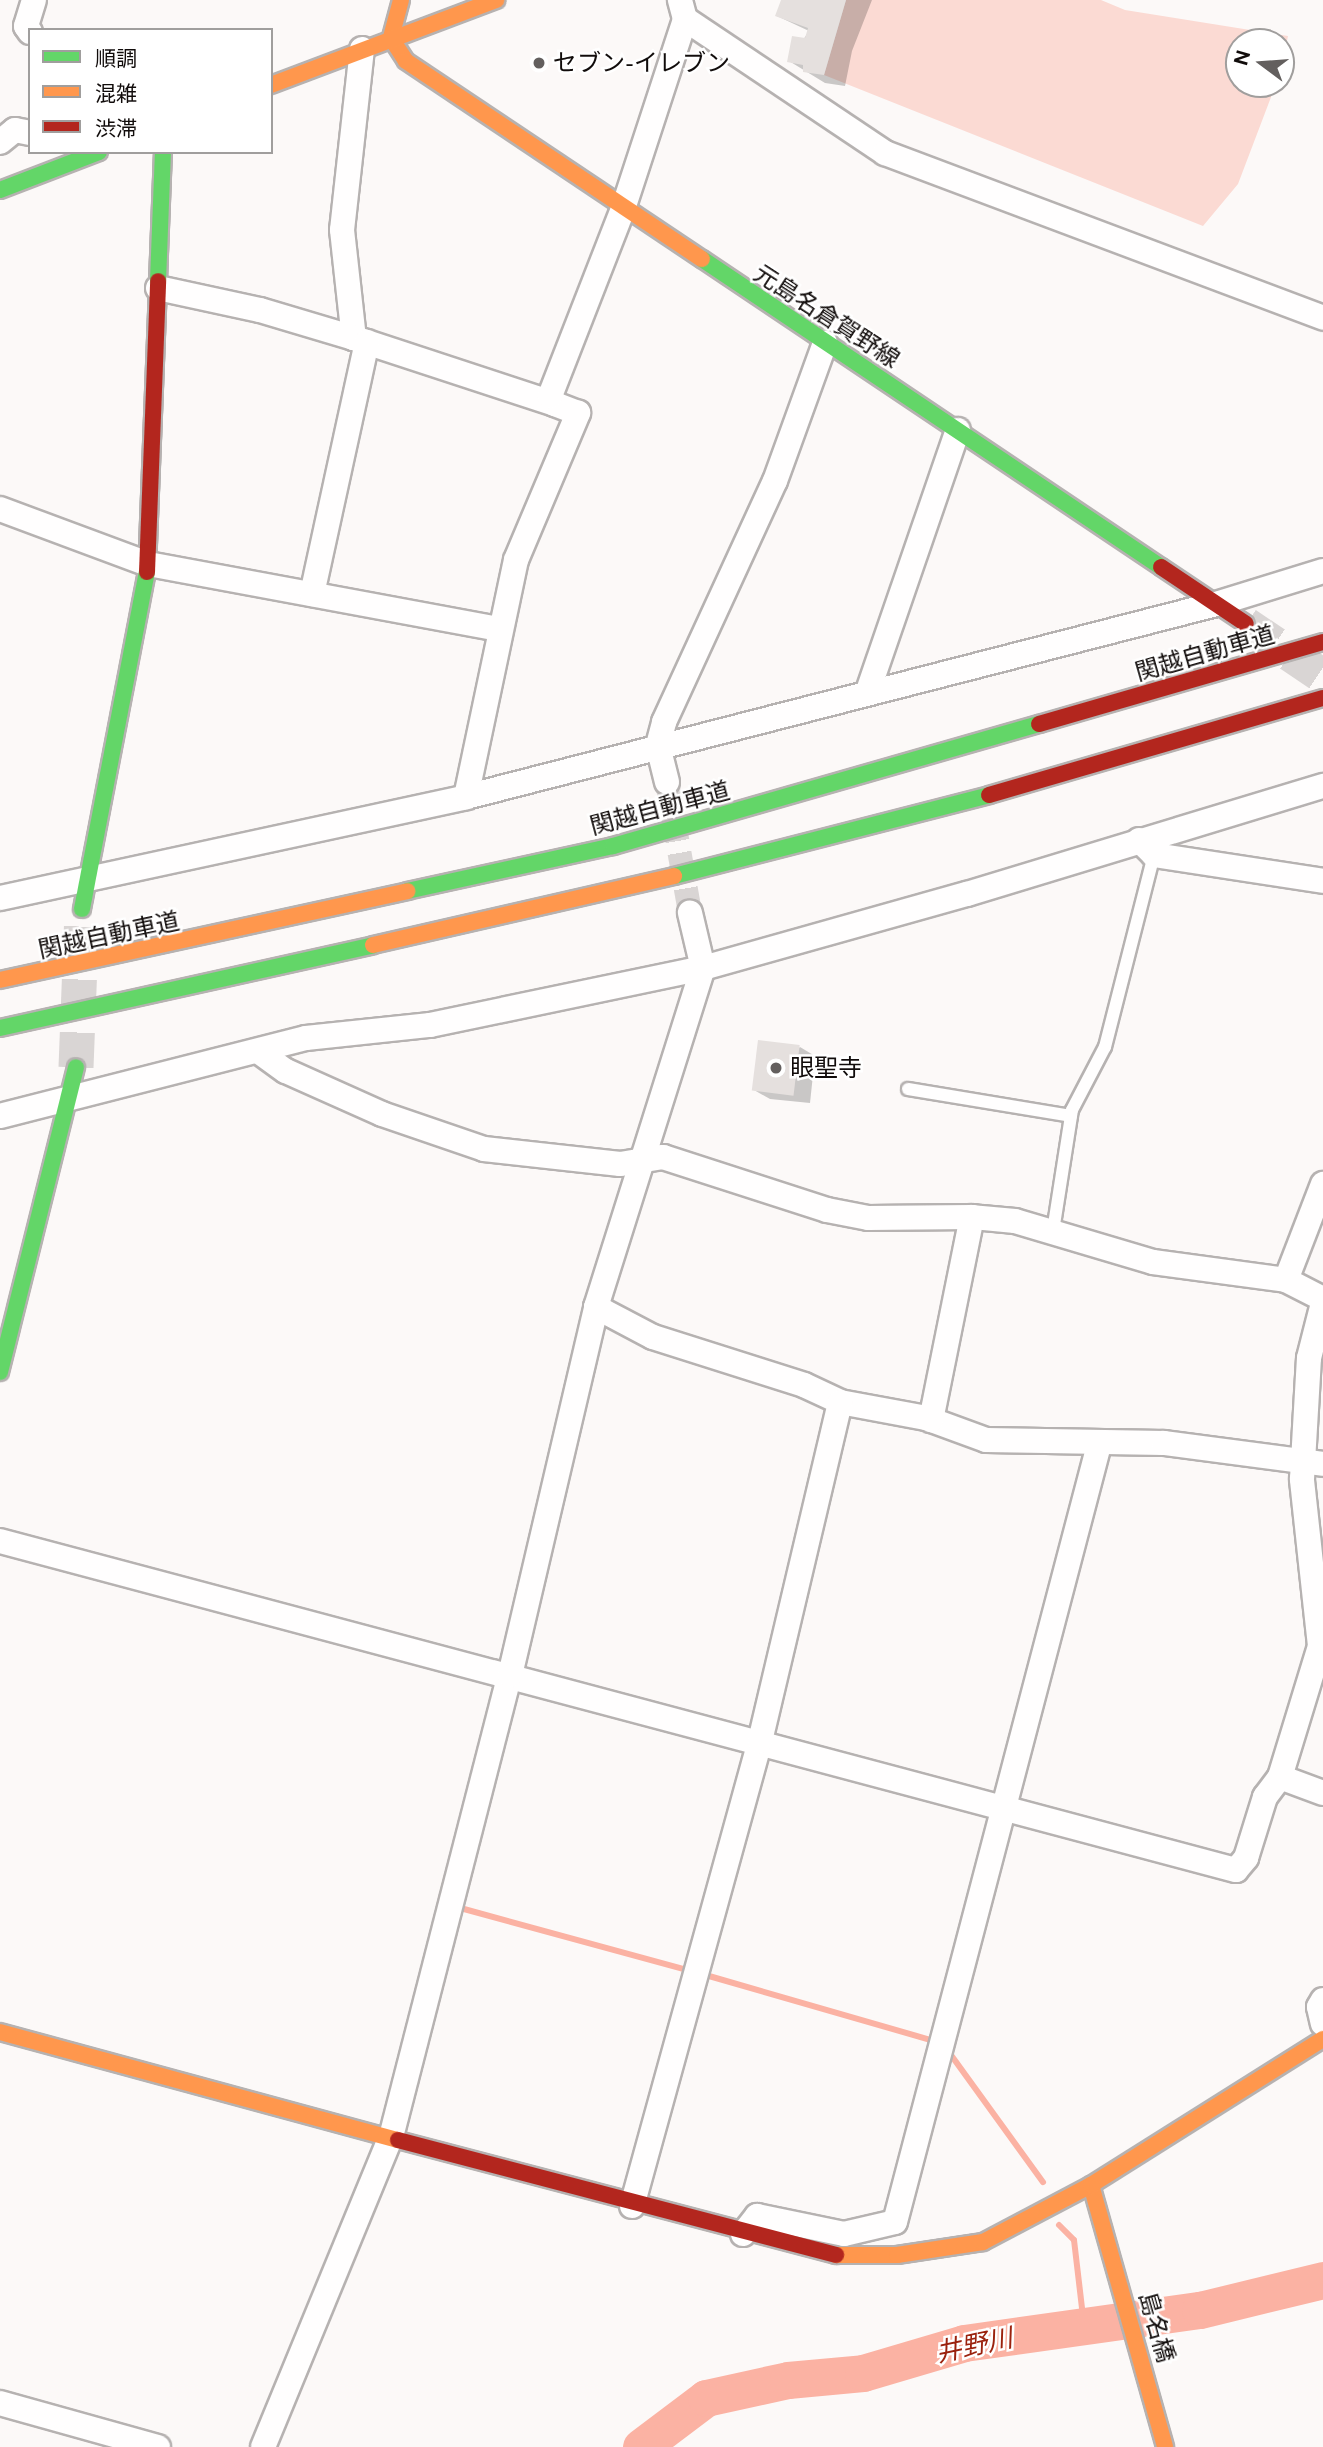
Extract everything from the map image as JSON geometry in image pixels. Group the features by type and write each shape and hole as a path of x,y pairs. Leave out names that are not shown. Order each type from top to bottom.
{"main road":[{"path":"391,38 401,0"},
{"path":"273,84 496,0"},
{"name":"元島名倉賀野線","path":"391,38 406,61 623,209 1246,624"},
{"path":"0,190 68,158 89,154"},
{"path":"82,909 85,879 148,564 163,154"},
{"name":"関越自動車道","path":"0,980 613,846 1323,642"},
{"path":"0,1028 183,991 618,891 1073,773 1323,698"},
{"path":"0,1044 183,991"},
{"path":"0,1372 71,1099 76,1067"},
{"path":"0,2032 391,2137 632,2206 824,2255 934,2249 983,2242 1091,2185 1323,2039"},
{"name":"島名橋","path":"1091,2185 1117,2268 1165,2447"}],"street":[{"path":"28,29 26,26 34,0"},
{"path":"555,404 550,396 623,209 683,9 885,153 1323,318"},
{"path":"312,594 360,340 342,230 362,49"},
{"path":"0,142 15,130 28,133"},
{"path":"158,288 260,310 360,340 578,413 516,560 499,629 466,797"},
{"path":"667,782 658,745 664,722 775,481 825,343"},
{"path":"868,691 958,430"},
{"path":"0,509 148,564 499,629"},
{"path":"0,898 466,797 658,745 1216,604 1323,571"},
{"path":"0,1116 306,1038 430,1025 703,968 1146,848 1323,786"},
{"path":"1146,848 1323,881"},
{"path":"264,2447 391,2137 510,1675 596,1307 639,1160 703,968 690,913"},
{"path":"0,1541 760,1741 1236,1870 1246,1858 1265,1797 1280,1777 1320,1646 1308,1358 1323,1301 1286,1280 1153,1262 1053,1231 972,1217 868,1218 827,1210 663,1157 620,1164 484,1149 382,1114 286,1071 258,1051"},
{"path":"1286,1280 1323,1184"},
{"path":"931,1420 972,1217"},
{"path":"596,1307 653,1337 804,1385 840,1402 931,1420 986,1440 1099,1445 1164,1443 1313,1465"},
{"path":"632,2206 760,1741 840,1402"},
{"path":"743,2234 757,2216 844,2234 895,2222 1006,1809 1099,1445"},
{"path":"1280,1777 1323,1793"},
{"path":"1323,2000 1319,2007 1323,2024"},
{"path":"0,2403 158,2447"}],"lane":[{"path":"1053,1231 1071,1116 1105,1047 1146,848"},
{"path":"908,1089 1071,1116"}],"shaded area":[{"path":"846,0 1101,0 1125,10 1238,28 1225,28 1225,98 1271,98 1238,184 1203,226 824,75"}],"building":[{"path":"781,0 846,0 824,75 803,72 803,65 787,62 792,36 805,38 808,28 775,16"},
{"name":"眼聖寺","path":"758,1040 800,1045 793,1096 752,1091"}],"waterway":[{"path":"464,1909 684,1969"},
{"path":"709,1976 931,2040"},
{"path":"951,2055 1043,2182"},
{"path":"1059,2225 1074,2240 1084,2325"},
{"name":"井野川","path":"641,2447 706,2398 788,2380 863,2373 964,2343 1200,2310 1323,2280"}],"tunnel":[{"path":"1246,624 1323,676"},
{"path":"667,782 690,913"},
{"path":"76,1067 82,909"}],"traffic: fast":[{"path":"0,190 94,154"},
{"path":"158,281 163,154"},
{"path":"702,259 1161,567"},
{"path":"82,909 147,572"},
{"path":"407,891 613,846 1039,724"},
{"path":"674,876 989,795"},
{"path":"0,1028 373,945"},
{"path":"0,1372 76,1067"}],"traffic: slow":[{"path":"401,0 391,38 406,61 702,259"},
{"path":"273,84 496,0"},
{"path":"373,945 674,876"},
{"path":"0,980 407,891"},
{"path":"0,2032 398,2140"},
{"path":"836,2255 897,2255 983,2242 1091,2185 1323,2039"},
{"path":"1091,2185 1165,2447"}],"traffic: jam":[{"path":"147,572 158,281"},
{"path":"1161,567 1246,624"},
{"path":"1039,724 1323,642"},
{"path":"989,795 1323,698"},
{"path":"398,2140 836,2255"}],"place":[{"name":"セブン-イレブン","path":"539,63"},
{"name":"眼聖寺","path":"776,1068"}]}
